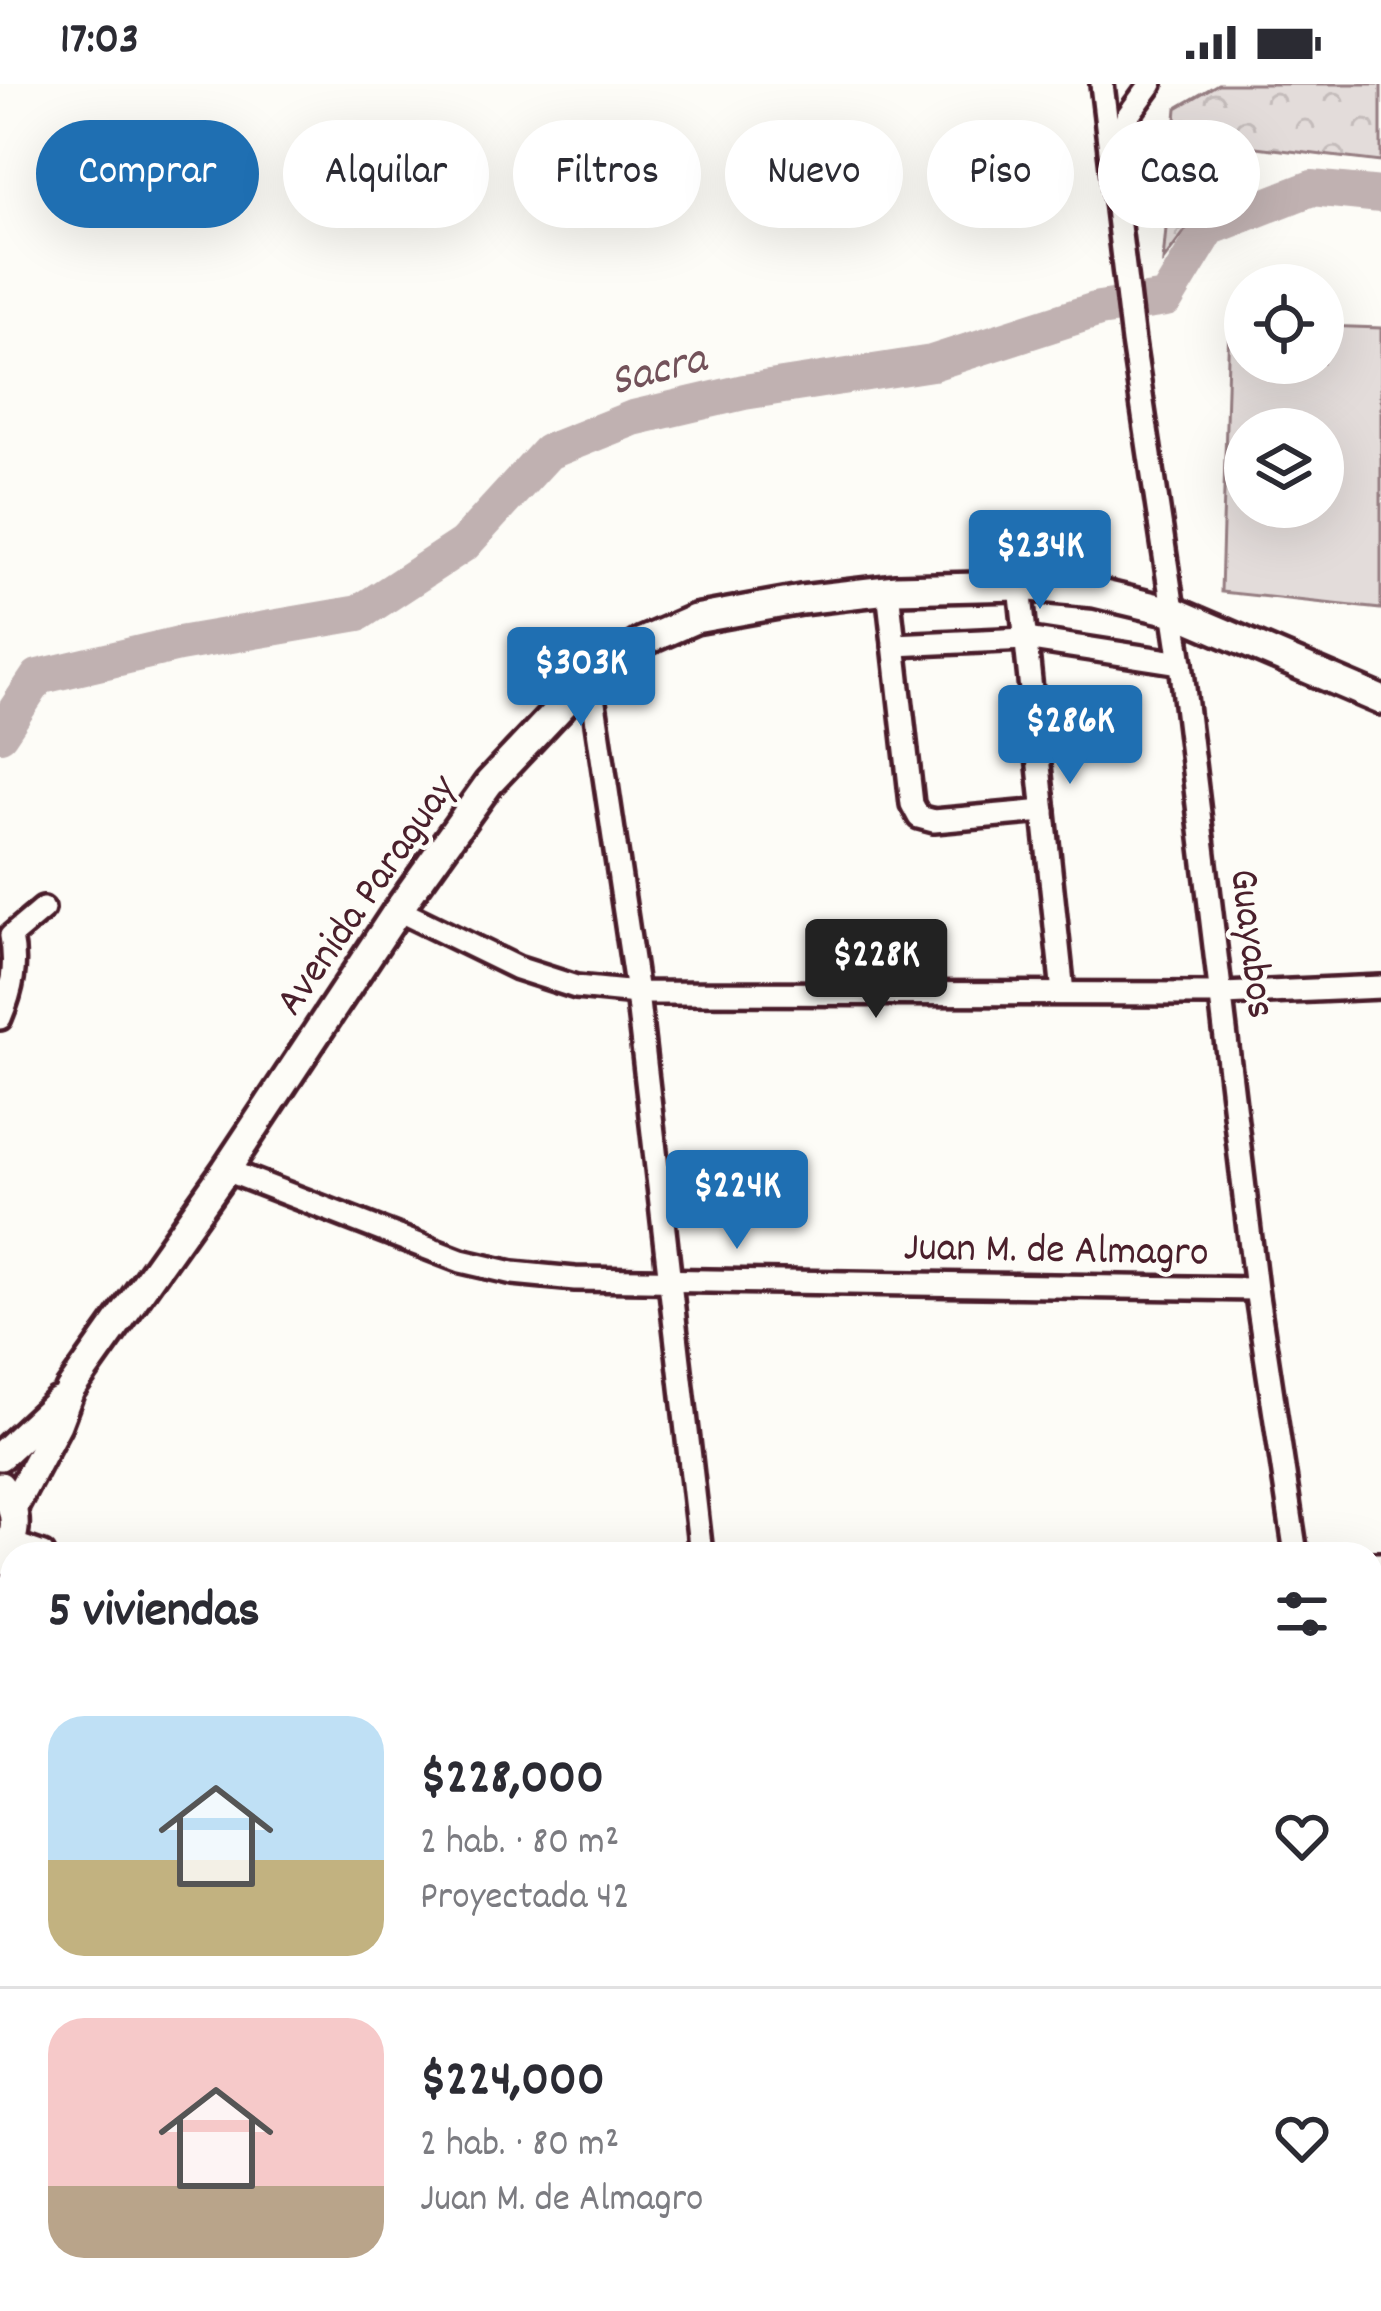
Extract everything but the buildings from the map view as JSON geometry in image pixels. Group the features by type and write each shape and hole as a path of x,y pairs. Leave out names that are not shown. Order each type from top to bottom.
{"street":[{"name":"Guayabos","path":"1102,84 1107,120"},
{"path":"1126,120 1151,84"},
{"name":"Guayabos","path":"1120,228 1132,342 1175,612 1256,1289 1294,1542"},
{"path":"1020,586 1064,993"},
{"name":"Avenida Paraguay","path":"6,1496 57,1424 70,1390 489,783 590,676 642,642 694,619 888,590 1020,586 1095,592 1175,612 1381,700"},
{"path":"888,590 912,804 919,817 934,821 1044,811"},
{"path":"894,645 1026,639 1181,663"},
{"path":"590,676 638,993 700,1542"},
{"path":"0,1018 16,959 11,936 43,909"},
{"path":"398,910 517,968 576,987 638,993 1224,994 1381,987"},
{"name":"Juan M. de Almagro","path":"226,1170 461,1261 513,1274 575,1279 1256,1289"},
{"path":"0,1456 70,1390"},
{"path":"6,1496 6,1542"}],"green space":[{"path":"1218,84 1381,84 1381,162 1260,147 1260,120 1176,120 1177,108"},
{"path":"1166,228 1187,228 1163,261"},
{"path":"1344,327 1381,328 1381,609 1221,592 1224,491 1224,528 1344,528 1344,408 1226,408 1227,384 1344,384"}],"waterway":[{"name":"Sacra","path":"0,734 38,677 179,644 359,613 464,544 548,452 633,418 744,392 932,363 1099,309 1166,299 1209,228 1312,188 1381,195"}]}
